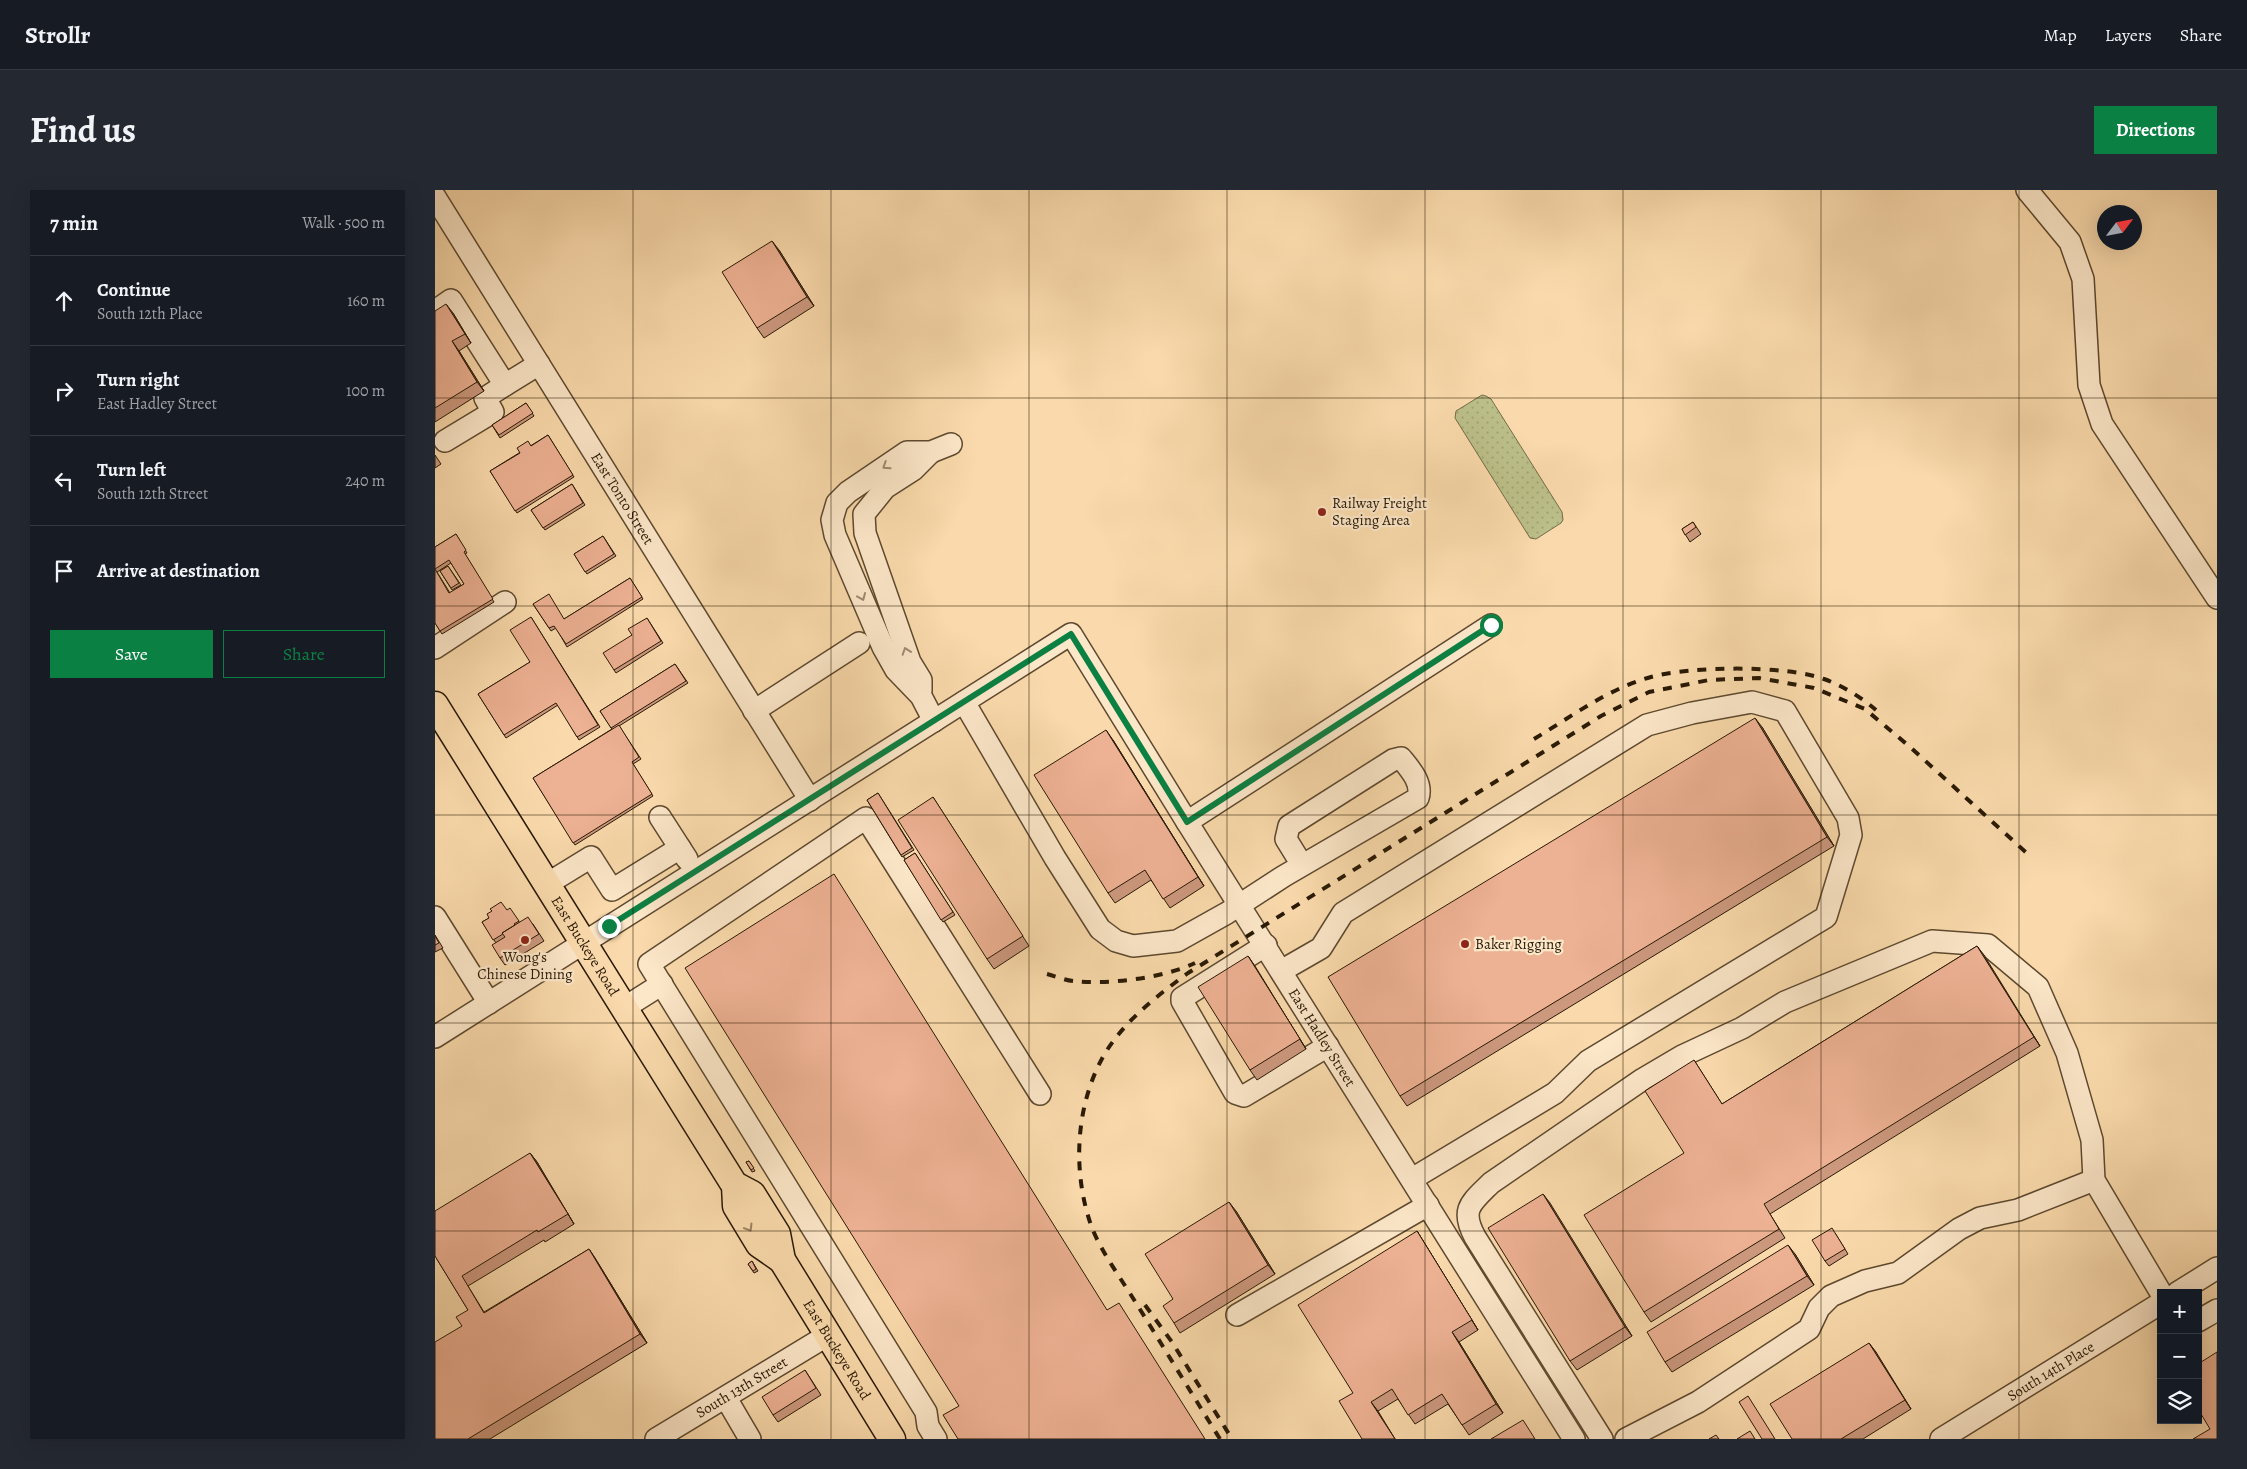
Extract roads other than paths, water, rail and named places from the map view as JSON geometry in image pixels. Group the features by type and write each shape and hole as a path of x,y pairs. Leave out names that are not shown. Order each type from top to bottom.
{"main road":[{"name":"East Buckeye Road","path":"435,705 735,1185 735,1206 759,1244 782,1260 892,1439"}],"street":[{"path":"2027,190 2070,242 2083,279 2089,385 2102,424 2217,598"},
{"name":"East Tonto Street","path":"435,197 810,800"},
{"path":"435,311 451,300 505,386"},
{"path":"445,441 493,412 485,398 539,364"},
{"path":"934,721 921,696 896,670 883,647 835,534 832,520 837,503 872,475 907,452 931,452 951,444"},
{"path":"921,696 921,680 910,662 865,533 864,514 885,488 913,470 931,452"},
{"path":"435,648 505,602"},
{"path":"1187,822 1491,625"},
{"name":"East Hadley Street","path":"964,702 1071,634 1574,1439"},
{"path":"754,711 859,643"},
{"path":"435,1037 964,702 1055,858 1100,929 1116,941 1133,946 1177,941 1418,798 1420,791 1412,772 1401,758 1393,760 1289,826 1286,839 1303,865"},
{"path":"1281,970 1321,948 1343,914 1647,725 1692,713 1751,702 1785,711 1848,818 1851,835 1826,916 1588,1061 1555,1093 1412,1180"},
{"path":"661,817 696,872"},
{"path":"936,1439 928,1426 926,1412 649,964 865,818 1040,1094"},
{"path":"547,884 591,857 612,890 681,848"},
{"path":"435,917 489,1003"},
{"path":"1602,1439 1467,1222 1467,1214 1475,1200 1491,1183 1643,1079 1682,1056 1742,1028 1785,1002 1932,940 1988,945 2038,987 2067,1053 2092,1140 2094,1180 2159,1289"},
{"path":"1266,945 1182,998 1181,1001 1235,1093 1243,1096 1328,1046"},
{"path":"624,1008 662,984"},
{"path":"1626,1439 1698,1402 1809,1329 1819,1308 1831,1296 1865,1281 1898,1273 1959,1229 1980,1218 2018,1210 2094,1180"},
{"path":"1237,1315 1428,1205"},
{"path":"2183,1289 2217,1268"},
{"name":"South 14th Place","path":"1941,1439 2157,1305"},
{"path":"2202,1319 2217,1310"},
{"name":"South 13th Street","path":"656,1439 828,1336"},
{"path":"726,1398 750,1439"}],"railway":[{"path":"1534,739 1620,688 1651,677 1689,671 1763,669 1807,674 1845,688 1876,710"},
{"path":"1220,1439 1101,1247 1092,1228 1086,1207 1079,1163 1082,1118 1087,1096 1094,1075 1104,1055 1131,1020 1188,973 1601,716 1649,692 1709,680 1759,678 1814,688 1865,709 1910,747 2030,856"},
{"path":"1047,974 1073,981 1119,981 1168,973 1195,963"},
{"path":"1145,1305 1172,1342 1232,1439"}],"place":[{"name":"Railway Freight Staging Area","path":"1322,512"},
{"name":"Wong's Chinese Dining","path":"525,940"},
{"name":"Baker Rigging","path":"1465,944"}]}
